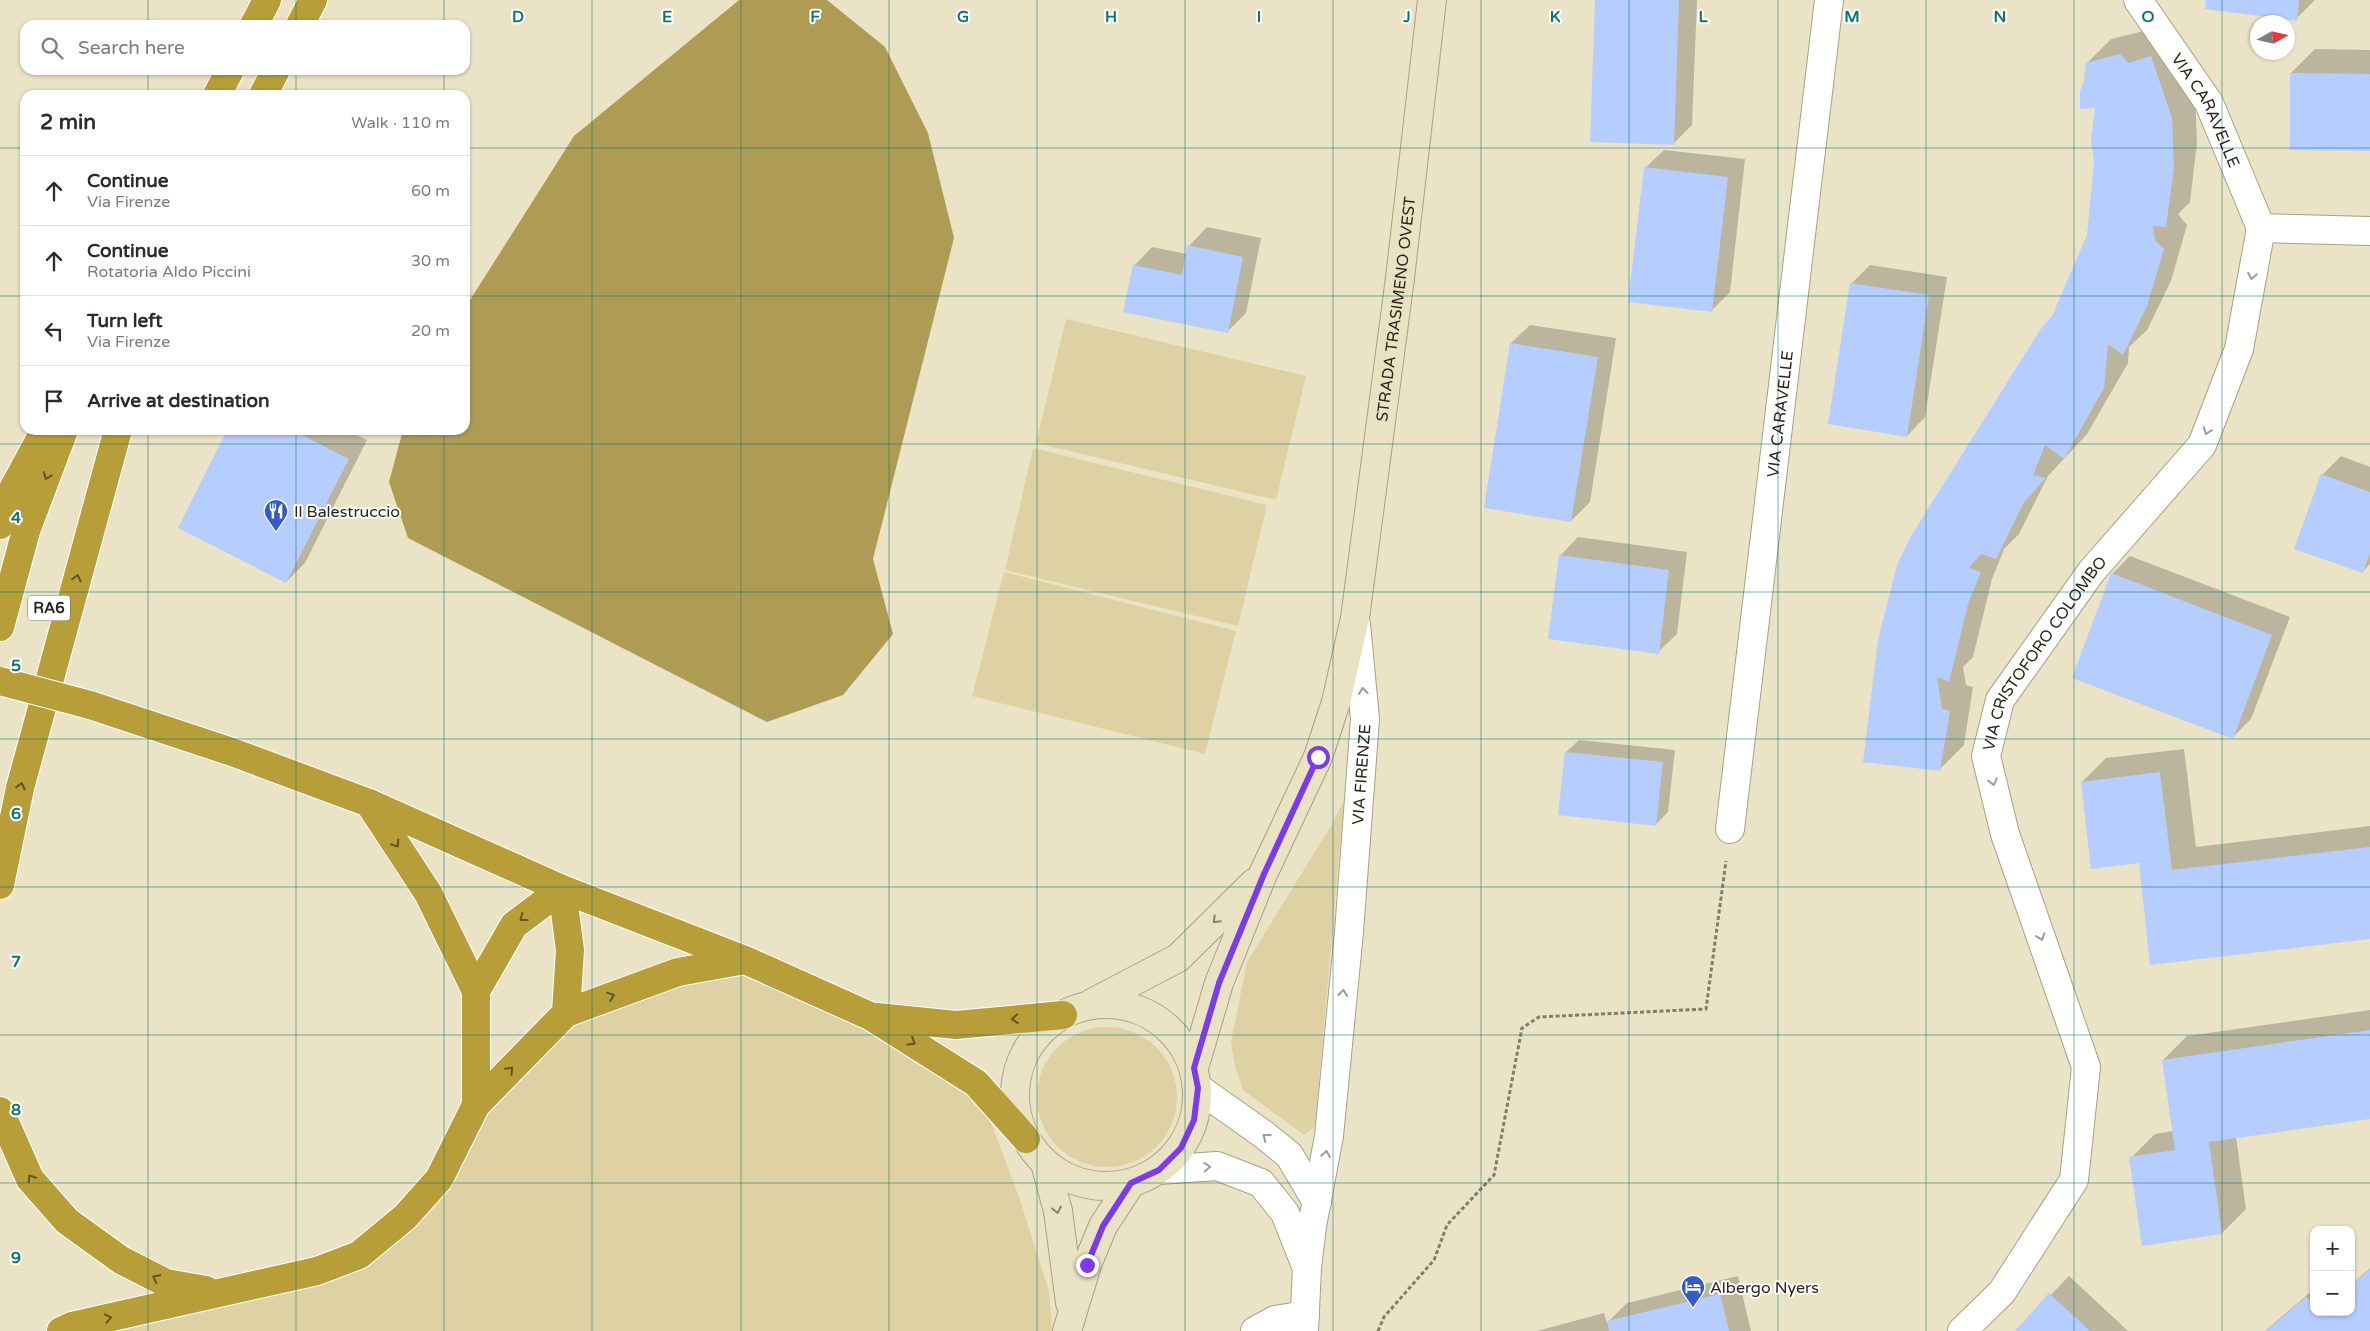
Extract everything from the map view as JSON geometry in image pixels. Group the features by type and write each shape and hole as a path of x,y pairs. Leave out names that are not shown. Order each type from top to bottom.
{"highway":[{"path":"257,20 267,0"},
{"path":"303,20 313,0"},
{"path":"220,90 227,75"},
{"path":"266,90 273,75"},
{"path":"0,525 13,489 42,435"},
{"name":"RA6","path":"0,627 26,531 62,435"},
{"name":"RA6","path":"0,790 65,549 110,435"},
{"path":"0,885 20,788 117,435"},
{"path":"0,681 90,705 232,752 369,803 562,889 745,960 870,1016 976,1083 1026,1139"},
{"path":"369,803 428,893 476,991 476,1104"},
{"path":"476,991 514,925 562,889"},
{"path":"562,889 570,950 566,1013"},
{"path":"62,1331 72,1326 317,1271 360,1255 405,1217 439,1179 476,1104 566,1013 678,972 745,960"},
{"path":"870,1016 956,1025 1063,1015"},
{"path":"0,1111 30,1179 67,1221 121,1260 166,1283 220,1292"}],"main road":[{"name":"STRADA TRASIMENO OVEST","path":"1355,618 1400,278 1432,0"},
{"path":"1264,874 1178,958 1088,1005 1063,1015 1048,1024 1035,1038 1026,1052 1019,1069 1016,1104 1026,1139 1045,1162 1071,1179 1100,1187 1131,1183 1159,1170 1181,1148 1194,1120 1196,1078 1219,983 1264,874 1318,757 1336,702 1355,618"},
{"path":"1088,1005 1122,1005 1153,1016 1178,1039 1188,1052 1196,1078"},
{"path":"1045,1162 1058,1211 1069,1322"},
{"path":"1069,1322 1087,1265 1103,1226 1131,1183"}],"street":[{"name":"VIA CARAVELLE","path":"1730,829 1829,0"},
{"name":"VIA CARAVELLE","path":"2138,0 2209,103 2261,228"},
{"path":"2261,228 2370,231"},
{"name":"VIA CRISTOFORO COLOMBO","path":"1962,1331 2002,1292 2074,1180 2086,1066 2005,834 1986,756 2000,700 2091,572 2202,445 2239,349 2261,228"},
{"name":"VIA FIRENZE","path":"1304,1323 1307,1268 1330,1127 1349,932 1365,719 1355,618"},
{"path":"1196,1078 1289,1155 1317,1202"},
{"path":"1159,1170 1217,1166 1261,1183 1285,1213 1307,1268"},
{"path":"1255,1331 1275,1320 1304,1323"}],"path":[{"path":"1378,1331 1384,1317 1434,1260 1447,1225 1494,1175 1522,1028 1539,1017 1706,1009 1730,829"}],"shaded area":[{"path":"739,0 827,0 885,47 928,133 954,238 873,559 893,634 843,695 767,722 408,538 389,482 402,435 470,435 470,300 574,136"},
{"path":"1066,319 1306,376 1276,500 1036,443"},
{"path":"1033,448 1267,505 1238,626 1005,570"},
{"path":"1004,572 1236,631 1205,754 972,696"},
{"path":"1344,800 1315,1126 1304,1135 1243,1090 1235,1066 1231,1042 1247,962 1332,824"},
{"path":"745,960 976,1083 1019,1197 1049,1291 1052,1331 72,1331 317,1271 405,1217 476,1105 566,1013"},
{"path":"1107,1027 1134,1033 1146,1039 1156,1048 1165,1058 1171,1070 1177,1097 1171,1124 1165,1136 1156,1146 1146,1155 1134,1161 1107,1167 1080,1161 1068,1155 1058,1146 1049,1136 1043,1124 1037,1097 1043,1070 1049,1058 1058,1048 1068,1039 1080,1033"}],"building":[{"path":"1595,0 1679,0 1674,145 1590,142"},
{"path":"2206,0 2299,0 2297,21 2295,21 2295,15 2251,15 2205,9"},
{"path":"2120,54 2129,63 2151,56 2172,118 2174,168 2166,227 2153,226 2155,240 2164,249 2147,306 2123,355 2108,344 2104,388 2064,459 2045,445 2033,475 2046,478 2024,502 1996,559 1981,554 1969,568 1981,572 1968,604 1949,682 1937,677 1942,709 1950,711 1940,771 1863,762 1878,640 1897,565 1911,536 2040,330 2052,316 2087,235 2094,162 2091,139 2095,108 2080,109 2080,91 2084,81 2086,63"},
{"path":"2290,73 2370,74 2370,151 2290,150"},
{"path":"1644,167 1728,177 1712,312 1628,302"},
{"path":"1187,245 1243,257 1228,333 1123,312 1133,265 1182,275"},
{"path":"1850,283 1929,295 1907,437 1828,424"},
{"path":"1510,343 1598,357 1571,522 1484,508"},
{"path":"224,435 302,435 349,459 286,583 178,528"},
{"path":"2321,474 2370,492 2370,553 2363,573 2294,549"},
{"path":"1559,555 1669,570 1659,654 1548,639"},
{"path":"2111,573 2272,635 2233,739 2072,678"},
{"path":"1565,752 1663,762 1656,826 1558,815"},
{"path":"2160,772 2172,870 2370,847 2370,939 2150,965 2139,863 2091,869 2081,782"},
{"path":"2370,1030 2370,1119 2209,1142 2222,1234 2142,1246 2129,1157 2175,1150 2162,1060"},
{"path":"2370,1269 2370,1331 2266,1331 2306,1297 2310,1301 2310,1316 2355,1316 2355,1282"},
{"path":"2049,1293 2090,1331 2015,1331"},
{"name":"Albergo Nyers","path":"1720,1294 1729,1331 1609,1331 1607,1321"}],"place":[{"name":"Il Balestruccio","path":"276,532"},
{"name":"Albergo Nyers","path":"1693,1308"}],"route":[{"path":"1087,1265 1103,1226 1131,1183 1159,1170 1181,1148 1194,1120 1198,1088 1194,1068 1219,983 1264,874 1318,757"}]}
